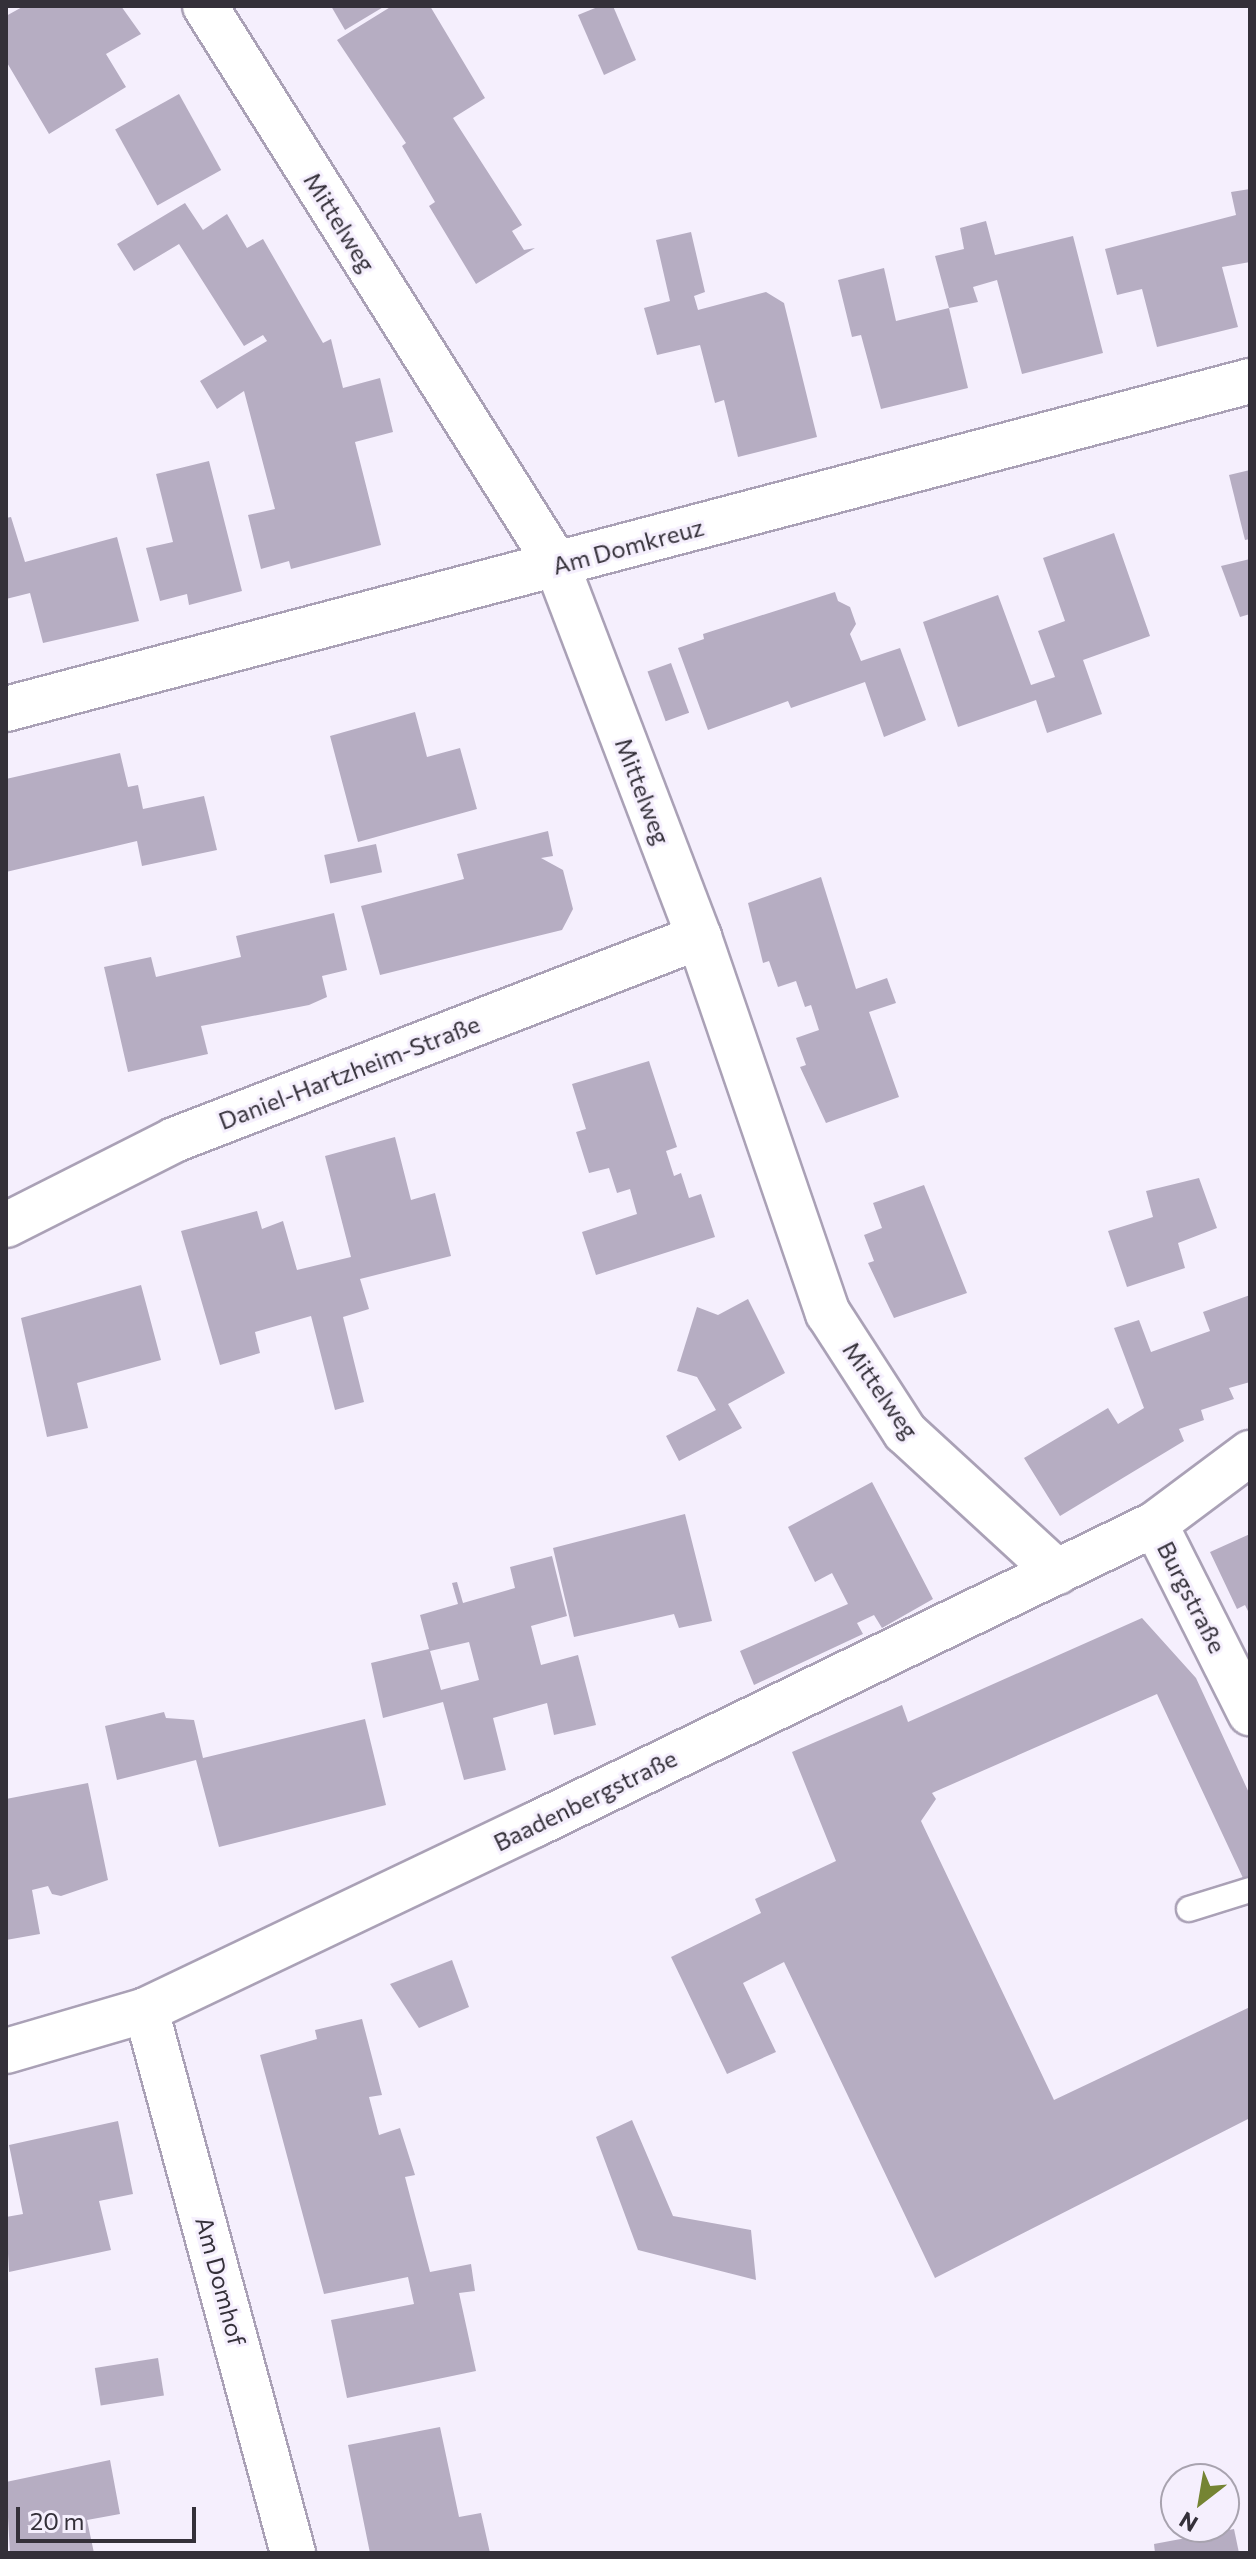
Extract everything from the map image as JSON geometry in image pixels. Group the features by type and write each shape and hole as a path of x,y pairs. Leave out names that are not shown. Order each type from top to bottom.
{"street":[{"name":"Mittelweg","path":"205,6 557,565 699,937 828,1313 905,1432 1057,1572"},
{"name":"Am Domkreuz","path":"6,709 1250,381"},
{"name":"Daniel-Hartzheim-Straße","path":"6,1225 174,1140 699,937"},
{"name":"Baadenbergstraße","path":"6,2051 146,2010 1155,1524 1250,1453"},
{"name":"Burgstraße","path":"1155,1524 1250,1713"},
{"name":"Am Domhof","path":"146,2010 293,2553"}],"lane":[{"path":"1189,1909 1250,1890"}],"building":[{"path":"24,6 121,6 141,34 106,54 126,87 49,134 6,61 6,16"},
{"path":"331,6 385,6 345,30"},
{"path":"392,6 430,6 485,98 453,118 522,225 512,231 524,250 535,248 476,284 429,206 435,202 402,146 406,143 337,40"},
{"path":"600,6 613,6 636,60 604,75 578,15"},
{"path":"179,94 221,170 157,205 115,129"},
{"path":"1250,189 1250,262 1222,267 1238,327 1157,347 1142,289 1117,295 1105,249 1236,215 1231,192"},
{"path":"185,203 203,230 227,214 247,248 263,239 323,343 331,339 343,388 380,378 393,432 355,442 381,545 291,569 289,561 261,569 248,515 275,509 244,391 217,409 200,381 267,341 263,335 244,346 179,244 134,271 117,244"},
{"path":"986,221 995,255 1073,236 1103,353 1022,374 997,280 973,287 978,302 949,308 935,256 964,249 960,228"},
{"path":"691,232 705,292 694,296 698,310 766,292 784,303 817,437 738,457 724,400 715,403 700,345 657,355 644,308 670,301 656,240"},
{"path":"884,268 896,321 949,308 968,388 881,409 861,335 852,337 838,280"},
{"path":"209,461 242,591 189,605 187,594 160,601 146,548 173,542 156,474"},
{"path":"1250,470 1250,539 1245,540 1229,475"},
{"path":"11,517 25,562 117,537 139,621 43,643 30,593 6,599 6,518"},
{"path":"1114,533 1150,636 1083,660 1102,714 1047,733 1036,700 958,727 923,622 998,595 1031,685 1055,677 1038,631 1065,621 1043,558"},
{"path":"1250,559 1250,614 1240,617 1221,566"},
{"path":"835,592 838,601 850,607 856,624 850,634 861,661 900,648 926,720 884,737 865,682 791,708 788,701 708,730 678,648 704,639 703,634"},
{"path":"671,663 689,713 666,721 648,672"},
{"path":"415,712 427,757 460,748 477,809 358,842 330,736"},
{"path":"120,753 128,787 138,785 143,809 204,796 217,850 142,866 137,841 6,872 6,779"},
{"path":"548,831 553,856 541,858 563,870 573,909 562,930 380,975 361,906 464,879 457,854"},
{"path":"376,844 382,872 330,883 324,855"},
{"path":"821,877 856,989 887,978 896,1003 869,1012 899,1097 826,1123 800,1067 806,1065 796,1038 819,1030 811,1005 805,1007 796,981 778,987 769,961 763,963 748,903"},
{"path":"334,913 347,970 322,976 327,997 309,1005 201,1026 208,1054 128,1072 104,967 151,957 156,977 241,957 236,936"},
{"path":"649,1061 677,1147 666,1151 674,1176 681,1173 689,1198 701,1194 715,1237 596,1275 582,1232 637,1214 630,1189 617,1193 609,1168 589,1173 576,1132 586,1129 572,1084"},
{"path":"395,1137 411,1200 435,1193 451,1256 360,1279 369,1309 343,1317 364,1402 335,1410 311,1316 255,1332 260,1353 220,1365 181,1231 257,1211 262,1229 283,1221 297,1270 351,1257 325,1156"},
{"path":"1199,1178 1217,1228 1178,1243 1185,1268 1127,1287 1108,1231 1153,1217 1146,1191"},
{"path":"924,1185 967,1293 894,1318 868,1263 874,1261 864,1235 882,1228 873,1203"},
{"path":"141,1285 161,1360 77,1383 88,1428 47,1437 21,1318"},
{"path":"1250,1295 1250,1382 1229,1388 1234,1399 1201,1410 1204,1420 1179,1429 1184,1441 1060,1516 1024,1458 1108,1408 1118,1424 1144,1408 1114,1328 1139,1320 1151,1352 1210,1331 1203,1312"},
{"path":"748,1299 785,1373 728,1404 742,1428 679,1461 666,1436 716,1410 697,1377 677,1371 697,1307 718,1315"},
{"path":"872,1482 933,1599 882,1628 874,1615 857,1623 863,1634 754,1685 740,1651 848,1604 832,1573 815,1582 788,1527"},
{"path":"685,1514 712,1621 679,1628 674,1614 574,1637 553,1548"},
{"path":"1250,1534 1250,1615 1245,1605 1237,1609 1210,1552"},
{"path":"552,1556 567,1616 531,1626 541,1665 578,1655 596,1725 554,1735 547,1703 493,1718 506,1770 464,1780 443,1702 383,1718 371,1663 429,1649 420,1615 458,1604 452,1583 457,1582 463,1603 515,1588 510,1567","holes":["469,1642 479,1680 441,1690 430,1651"]},
{"path":"1142,1618 1196,1678 1250,1795 1250,1875 1243,1878 1157,1694 932,1793 936,1799 921,1821 1054,2100 1250,2007 1250,2118 935,2278 784,1962 743,1983 776,2052 727,2074 671,1957 761,1913 755,1899 836,1861 792,1752 902,1705 908,1722"},
{"path":"164,1712 166,1718 194,1720 203,1758 365,1719 386,1805 219,1847 196,1760 117,1780 105,1726"},
{"path":"88,1783 108,1880 61,1896 52,1894 48,1886 32,1890 40,1934 6,1940 6,1799"},
{"path":"452,1960 469,2007 419,2028 390,1984"},
{"path":"362,2019 382,2095 369,2097 379,2135 400,2128 415,2175 405,2177 430,2272 471,2264 475,2291 459,2293 476,2371 347,2398 331,2320 414,2304 408,2277 324,2294 260,2055 317,2039 315,2030"},
{"path":"632,2120 673,2216 751,2230 756,2280 638,2250 596,2137"},
{"path":"118,2121 133,2194 99,2201 111,2250 9,2272 6,2217 23,2214 9,2145"},
{"path":"158,2358 164,2396 101,2406 95,2368"},
{"path":"440,2427 459,2517 481,2513 490,2553 370,2553 348,2445"},
{"path":"110,2460 120,2514 87,2520 94,2553 10,2553 6,2482"},
{"path":"1237,2543 1239,2553 1155,2553 1154,2544"}]}
